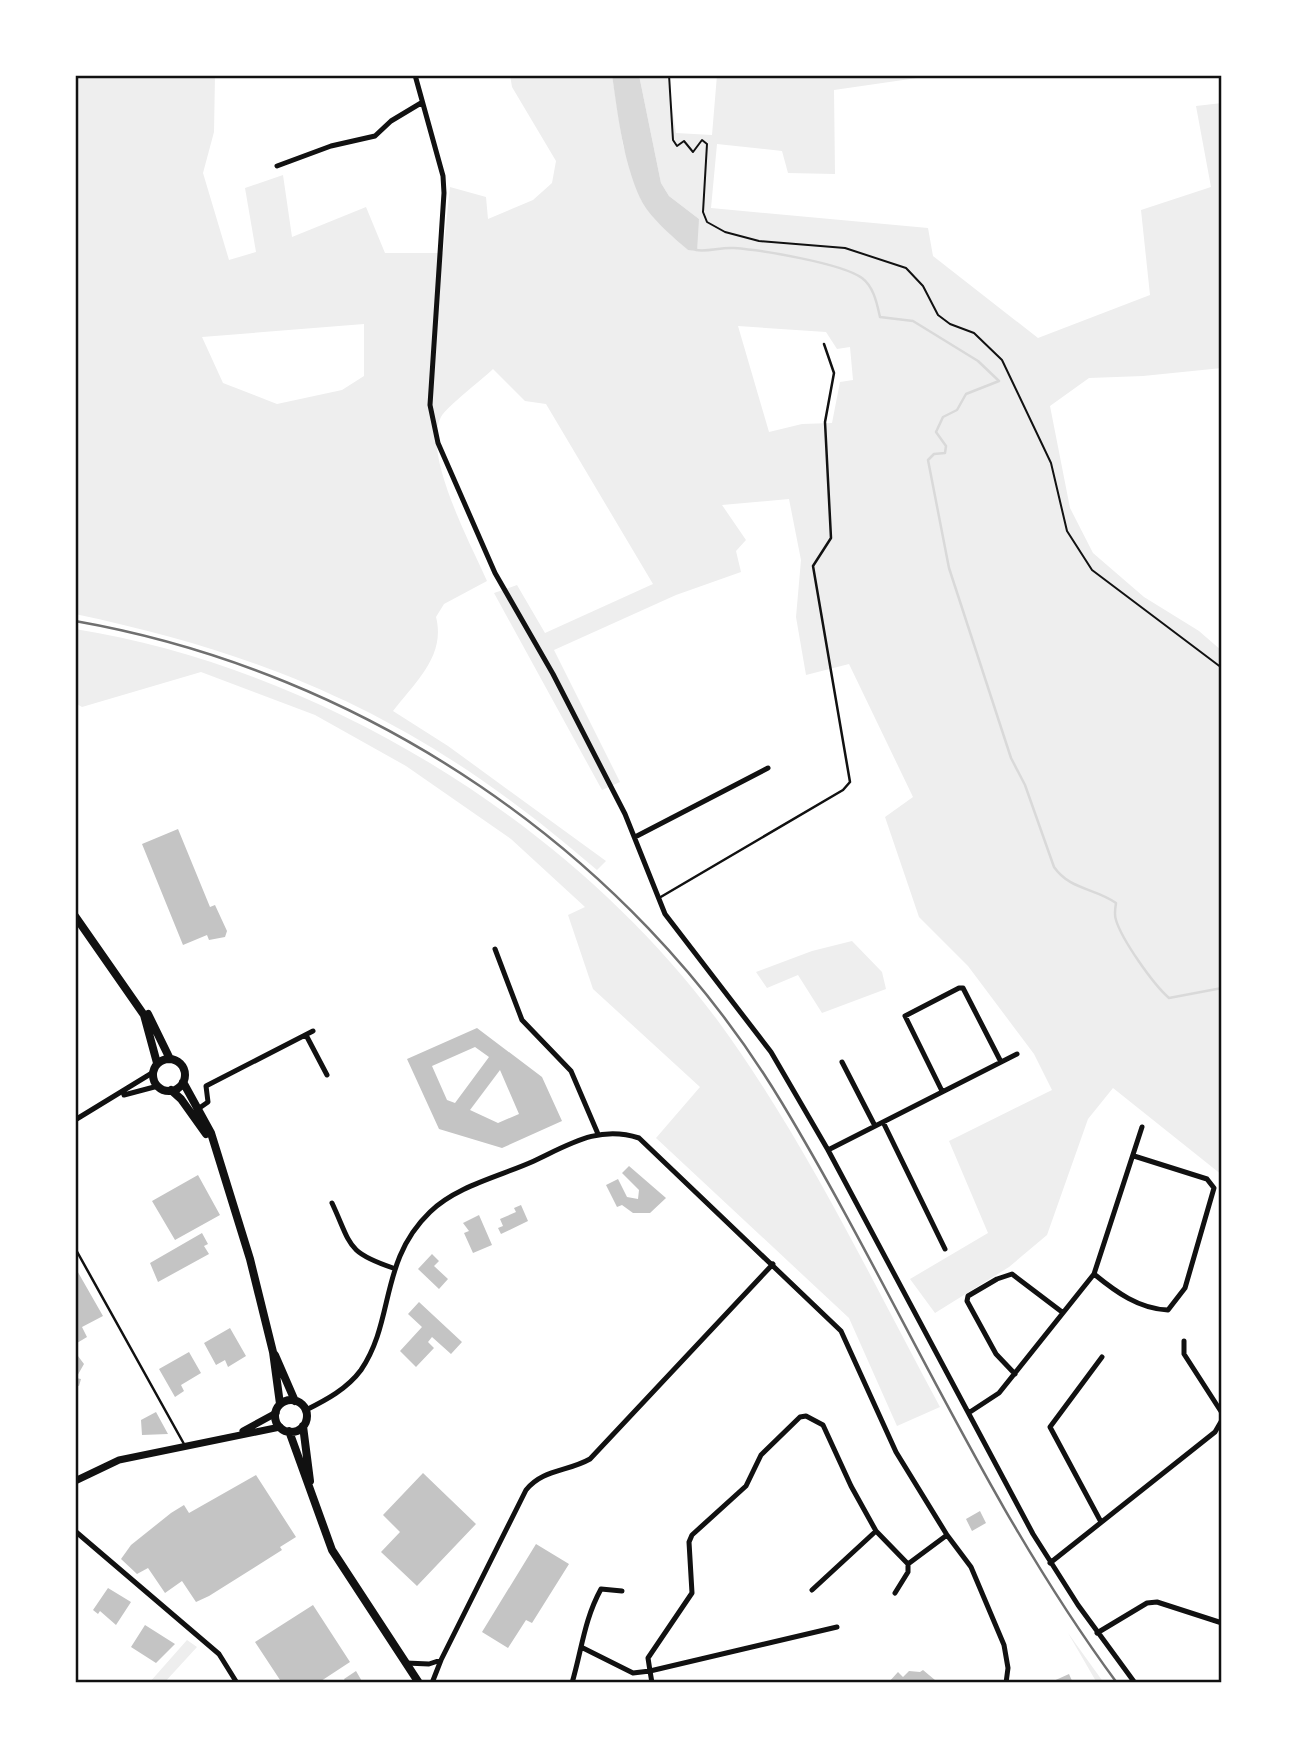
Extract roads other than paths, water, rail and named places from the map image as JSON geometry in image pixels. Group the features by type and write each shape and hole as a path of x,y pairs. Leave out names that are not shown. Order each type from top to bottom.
{"main road":[{"path":"75,916 144,1015 157,1063 152,1073 158,1086 170,1090 181,1099 215,1148"},
{"path":"125,985 145,1007 170,1059 183,1067 183,1082 215,1148 250,1259 273,1352 280,1427 289,1431 303,1426"},
{"path":"157,1063 170,1059"},
{"path":"170,1090 183,1082"},
{"path":"273,1352 295,1401 306,1410 303,1426 310,1487"},
{"path":"278,1408 295,1401"},
{"path":"289,1431 331,1550 419,1683"}],"street":[{"path":"415,75 443,176 444,193 430,369 430,405 438,443 495,573 553,674 635,837 665,914 771,1052 828,1150 1050,1563 1097,1633 1135,1683"},
{"path":"277,166 331,146 375,136 391,121 421,103"},
{"path":"635,837 768,768"},
{"path":"495,949 522,1020 571,1071 598,1134"},
{"path":"942,1091 905,1016 959,988 964,988 1001,1062"},
{"path":"198,1109 208,1102 206,1086 313,1031"},
{"path":"306,1035 327,1075"},
{"path":"828,1150 1017,1054"},
{"path":"842,1062 875,1126"},
{"path":"75,1120 152,1073"},
{"path":"118,1096 158,1086"},
{"path":"883,1122 946,1249"},
{"path":"970,1412 999,1393 1094,1274 1142,1127"},
{"path":"306,1410 335,1395 360,1371 377,1334 393,1268 415,1229 442,1203 589,1135 624,1133 649,1145 841,1331 896,1452 947,1535 971,1567 1007,1654 1006,1683"},
{"path":"1094,1274 1115,1291 1151,1310 1167,1310 1185,1288 1214,1188 1207,1179 1134,1156"},
{"path":"332,1203 356,1252 363,1258 393,1268"},
{"path":"432,1683 526,1490 536,1478 578,1466 590,1459 773,1264"},
{"path":"1015,1374 996,1354 967,1301 968,1296 1012,1274 1062,1312"},
{"path":"1184,1341 1184,1354 1222,1413"},
{"path":"1101,1522 1049,1427 1102,1357"},
{"path":"233,1437 278,1408"},
{"path":"652,1683 648,1658 692,1593 689,1542 692,1535 746,1486 761,1455 800,1418 813,1417 823,1425 851,1486 876,1531 908,1564 908,1572 895,1593"},
{"path":"1050,1563 1215,1432 1222,1420"},
{"path":"75,1481 119,1460 184,1449 280,1427"},
{"path":"75,1531 219,1654 237,1683"},
{"path":"812,1590 876,1531"},
{"path":"908,1564 947,1535"},
{"path":"572,1683 583,1648 588,1614 601,1589 622,1591"},
{"path":"1097,1633 1147,1603 1157,1602 1222,1623"},
{"path":"583,1648 634,1673 837,1627"},
{"path":"406,1663 429,1664 441,1660"}],"lane":[{"path":"657,899 771,835 843,790 849,782 849,763 813,566 831,538 825,422 834,373 824,344"},
{"path":"75,1248 184,1442 184,1449"}],"waterway":[{"path":"696,250 729,248 762,251 819,262 852,272 869,286 880,317 913,321 978,361 999,381 966,394 957,410 943,417 936,432 946,446 945,453 934,454 928,460 949,568 1011,758 1025,785 1054,867 1060,875 1075,885 1116,903 1115,918 1119,929 1162,991 1169,998 1222,988"}],"railway":[{"path":"75,621 182,646 286,682 386,729 480,786 568,853 648,928 720,1012 782,1103 824,1175 983,1471 1069,1614 1117,1683"}]}
